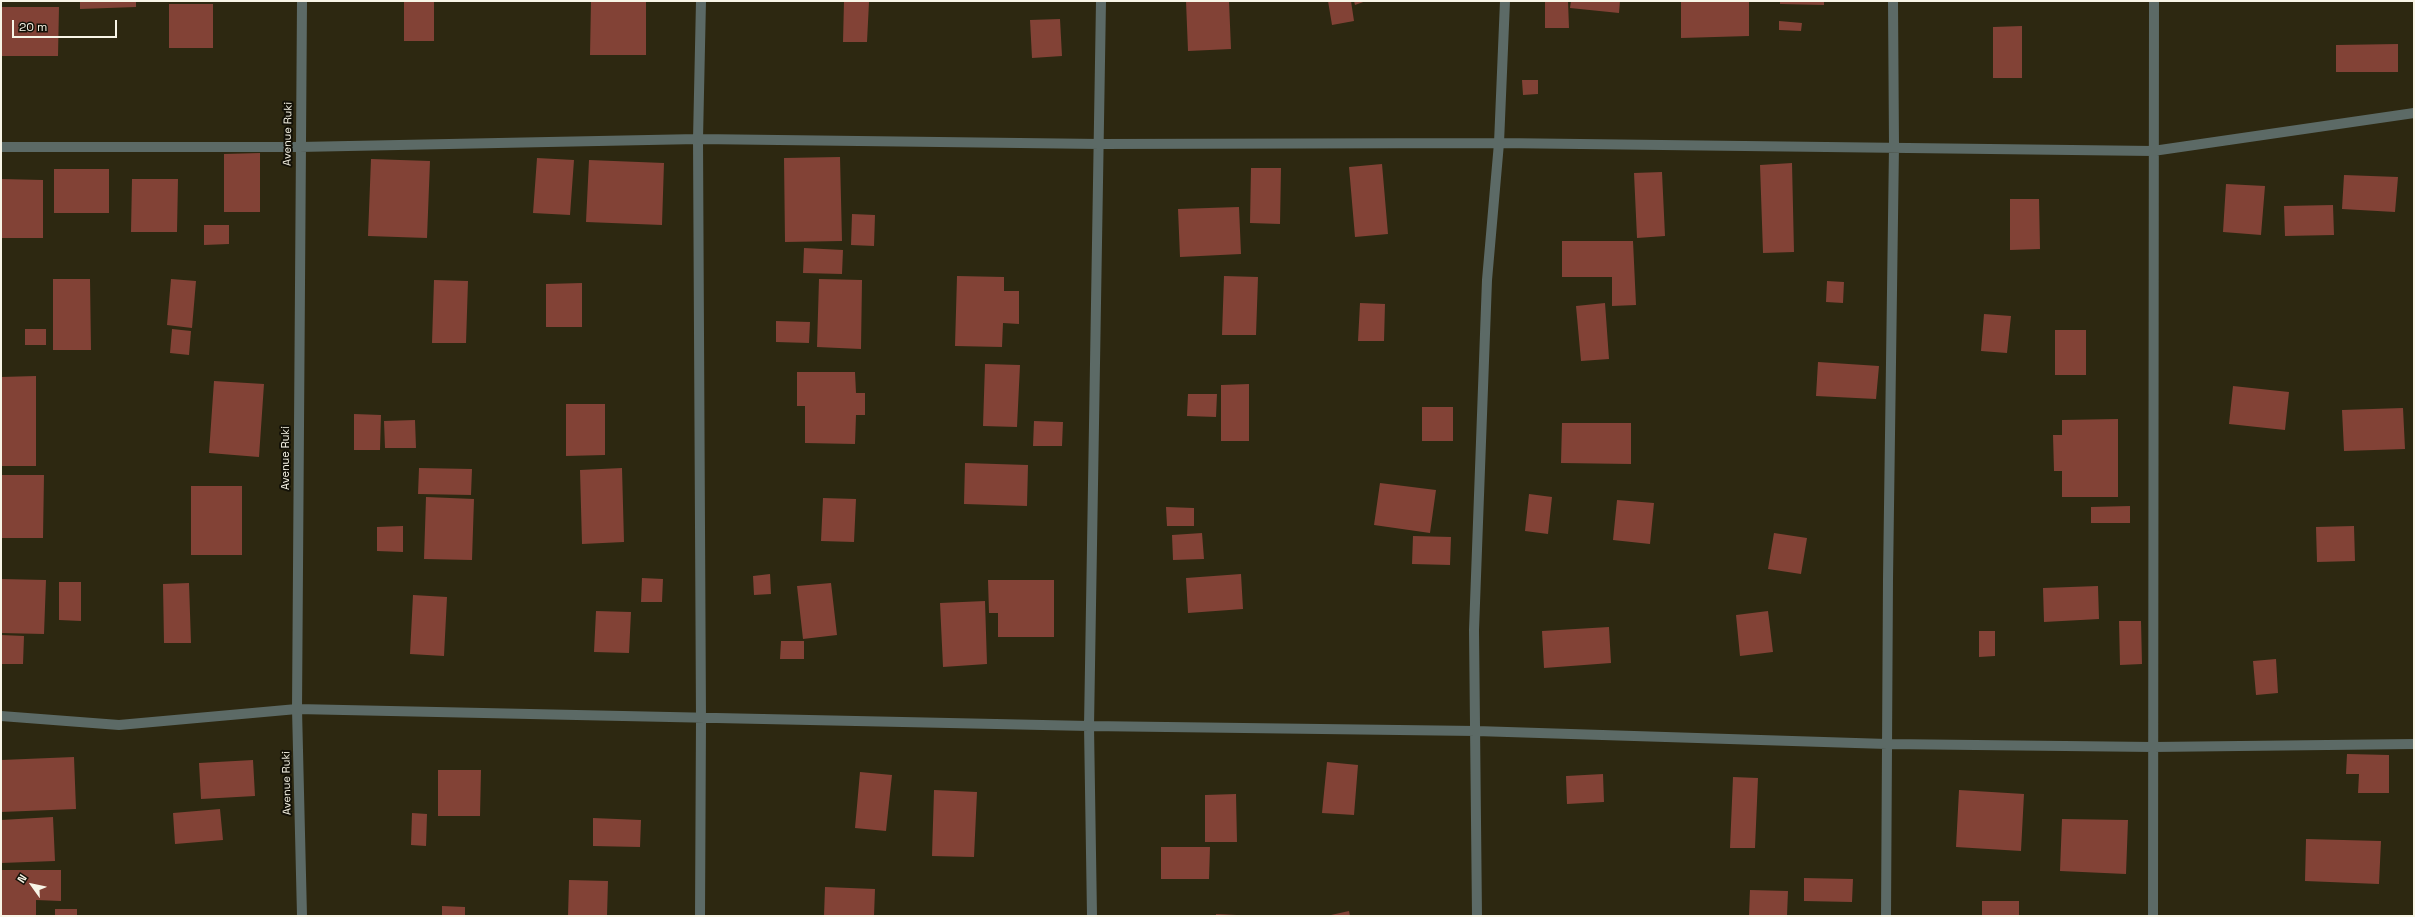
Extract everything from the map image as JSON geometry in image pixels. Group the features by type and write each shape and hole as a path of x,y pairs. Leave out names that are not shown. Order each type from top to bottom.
{"street":[{"name":"Avenue Ruki","path":"302,1 299,147 297,709 302,916"},
{"path":"700,916 702,719 698,139 701,1"},
{"path":"1092,916 1089,726 1100,144 1101,1"},
{"path":"1477,916 1474,630 1487,280 1499,142 1505,1"},
{"path":"1886,916 1894,146 1893,1"},
{"path":"2153,916 2154,1"},
{"path":"1,147 299,147 698,139 1100,144 1499,142 1894,146 2153,151 2414,113"},
{"path":"1,716 119,725 297,709 702,719 1476,731 1887,744 2153,747 2414,744"}],"building":[{"path":"80,1 136,1 136,7 80,9"},
{"path":"404,1 434,1 434,41 404,41"},
{"path":"591,1 646,1 646,55 590,55"},
{"path":"844,1 869,2 867,42 843,42"},
{"path":"1186,1 1229,1 1231,49 1188,51"},
{"path":"1328,1 1351,1 1354,21 1332,25"},
{"path":"1354,1 1366,1 1355,5"},
{"path":"1545,1 1568,1 1569,28 1545,28"},
{"path":"1571,1 1620,1 1619,13 1570,8"},
{"path":"1681,1 1749,1 1749,36 1681,38"},
{"path":"1780,1 1824,1 1824,5 1780,4"},
{"path":"169,4 213,4 213,48 169,48"},
{"path":"1,7 59,7 58,56 1,56"},
{"path":"1060,19 1062,56 1032,58 1030,20"},
{"path":"1779,21 1802,23 1801,31 1779,30"},
{"path":"2022,26 2022,78 1993,78 1993,27"},
{"path":"2398,44 2398,72 2336,72 2336,45"},
{"path":"1522,80 1538,80 1538,94 1523,95"},
{"path":"260,153 260,212 224,212 224,154"},
{"path":"840,157 842,241 785,242 784,158"},
{"path":"537,158 574,160 570,215 533,213"},
{"path":"371,159 430,161 427,238 368,236"},
{"path":"589,160 664,163 662,225 586,222"},
{"path":"1792,163 1794,252 1763,253 1760,165"},
{"path":"1382,164 1388,234 1355,237 1349,167"},
{"path":"1251,168 1281,168 1280,224 1250,223"},
{"path":"54,169 109,169 109,213 54,213"},
{"path":"1662,172 1665,236 1637,238 1634,173"},
{"path":"2344,175 2398,177 2395,212 2342,209"},
{"path":"1,179 43,180 43,238 1,238"},
{"path":"132,179 178,179 177,232 131,232"},
{"path":"2226,184 2265,186 2261,235 2223,232"},
{"path":"2010,199 2039,199 2040,249 2010,250"},
{"path":"2333,205 2334,235 2285,236 2284,206"},
{"path":"1239,207 1241,254 1180,257 1178,209"},
{"path":"852,214 875,215 874,246 851,245"},
{"path":"204,225 229,225 229,244 204,245"},
{"path":"1562,241 1633,241 1636,305 1612,306 1612,277 1562,277"},
{"path":"804,248 843,250 842,274 803,273"},
{"path":"957,276 1004,277 1004,291 1019,291 1019,324 1003,323 1002,347 955,346"},
{"path":"1224,276 1258,277 1256,335 1222,335"},
{"path":"53,279 90,279 91,350 53,350"},
{"path":"171,279 196,281 192,328 167,325"},
{"path":"819,279 862,280 861,349 817,347"},
{"path":"434,280 468,281 466,343 432,343"},
{"path":"1827,281 1844,282 1843,303 1826,302"},
{"path":"582,283 582,327 546,327 546,284"},
{"path":"1360,303 1385,304 1384,341 1358,341"},
{"path":"1605,303 1609,359 1581,361 1576,306"},
{"path":"1984,314 2011,316 2007,353 1981,351"},
{"path":"776,321 810,322 809,343 776,342"},
{"path":"25,329 46,329 46,345 25,345"},
{"path":"172,329 191,331 189,355 170,353"},
{"path":"2055,330 2086,330 2086,375 2055,375"},
{"path":"1818,362 1879,366 1876,399 1816,396"},
{"path":"985,364 1020,365 1017,427 983,426"},
{"path":"797,372 855,372 856,393 865,393 865,415 856,415 855,444 805,443 805,406 797,406"},
{"path":"36,376 36,466 1,466 1,377"},
{"path":"214,381 264,384 259,457 209,453"},
{"path":"1249,384 1249,441 1221,441 1221,385"},
{"path":"2233,386 2289,392 2285,430 2229,424"},
{"path":"1188,394 1217,394 1216,417 1187,416"},
{"path":"566,404 605,404 605,455 566,456"},
{"path":"1422,407 1453,407 1453,441 1422,441"},
{"path":"2403,408 2405,449 2344,451 2342,410"},
{"path":"354,414 381,415 380,450 354,450"},
{"path":"2118,419 2118,497 2062,497 2062,471 2054,471 2053,435 2062,435 2062,420"},
{"path":"415,420 416,448 385,448 384,421"},
{"path":"1034,421 1063,422 1062,446 1033,446"},
{"path":"1562,423 1631,423 1631,464 1561,463"},
{"path":"965,463 1028,465 1027,506 964,504"},
{"path":"419,468 472,469 471,495 418,494"},
{"path":"622,468 624,542 582,544 580,470"},
{"path":"1,475 44,475 43,538 1,538"},
{"path":"1380,483 1436,490 1430,533 1374,525"},
{"path":"191,486 242,486 242,555 191,555"},
{"path":"1529,494 1552,497 1548,534 1525,531"},
{"path":"426,497 474,499 472,560 424,559"},
{"path":"823,498 856,499 854,542 821,541"},
{"path":"1617,500 1654,503 1650,544 1613,540"},
{"path":"2130,506 2130,523 2091,523 2091,507"},
{"path":"1166,507 1194,508 1194,526 1167,526"},
{"path":"403,526 403,552 377,551 377,527"},
{"path":"2354,526 2355,561 2317,562 2316,527"},
{"path":"1202,533 1204,559 1173,560 1172,535"},
{"path":"1774,533 1807,538 1801,574 1768,569"},
{"path":"1413,536 1451,537 1450,565 1412,564"},
{"path":"770,574 771,594 754,595 753,576"},
{"path":"1241,574 1243,609 1188,613 1186,578"},
{"path":"642,578 663,579 662,602 641,602"},
{"path":"1,579 46,580 44,634 1,633"},
{"path":"988,580 1054,580 1054,637 998,637 998,613 989,613"},
{"path":"59,582 81,582 81,621 59,620"},
{"path":"189,583 191,643 164,643 163,584"},
{"path":"831,583 837,635 803,639 797,586"},
{"path":"2098,586 2099,619 2044,622 2043,588"},
{"path":"413,595 447,597 444,656 410,654"},
{"path":"985,601 987,664 943,667 940,603"},
{"path":"596,611 631,612 629,653 594,652"},
{"path":"1768,611 1773,652 1740,656 1736,615"},
{"path":"2119,621 2141,621 2142,664 2120,665"},
{"path":"1609,627 1611,663 1544,668 1542,631"},
{"path":"1979,631 1995,631 1995,656 1979,657"},
{"path":"1,635 24,636 23,664 1,664"},
{"path":"781,641 804,641 804,659 780,659"},
{"path":"2276,659 2278,693 2256,695 2253,661"},
{"path":"2347,754 2389,755 2389,793 2358,793 2359,774 2346,774"},
{"path":"74,757 76,809 1,812 1,760"},
{"path":"253,760 255,796 201,799 199,763"},
{"path":"1327,762 1358,765 1354,815 1322,813"},
{"path":"438,770 481,770 480,816 438,816"},
{"path":"860,772 892,775 886,831 855,828"},
{"path":"1603,774 1604,802 1567,804 1566,776"},
{"path":"1733,777 1758,778 1755,848 1730,848"},
{"path":"934,790 977,792 974,857 932,856"},
{"path":"1959,790 2024,794 2021,851 1956,847"},
{"path":"1236,794 1237,842 1205,842 1205,795"},
{"path":"220,809 223,840 175,844 173,813"},
{"path":"412,813 427,814 426,846 411,845"},
{"path":"53,817 55,861 1,863 1,820"},
{"path":"593,818 641,820 640,847 593,846"},
{"path":"2062,819 2128,820 2126,874 2060,871"},
{"path":"2306,839 2381,841 2379,884 2305,881"},
{"path":"1161,847 1210,847 1209,879 1161,879"},
{"path":"1,870 61,870 61,901 36,900 36,916 1,916"},
{"path":"1804,878 1853,879 1852,902 1804,901"},
{"path":"569,880 608,881 607,916 568,916"},
{"path":"825,887 875,889 874,916 824,916"},
{"path":"1750,890 1788,891 1787,916 1749,916"},
{"path":"1982,901 2019,901 2019,916 1982,916"},
{"path":"442,906 465,907 465,916 442,916"},
{"path":"55,909 77,909 77,916 55,916"},
{"path":"1349,911 1350,916 1331,916 1331,915"},
{"path":"1216,914 1237,915 1237,916 1216,916"}]}
